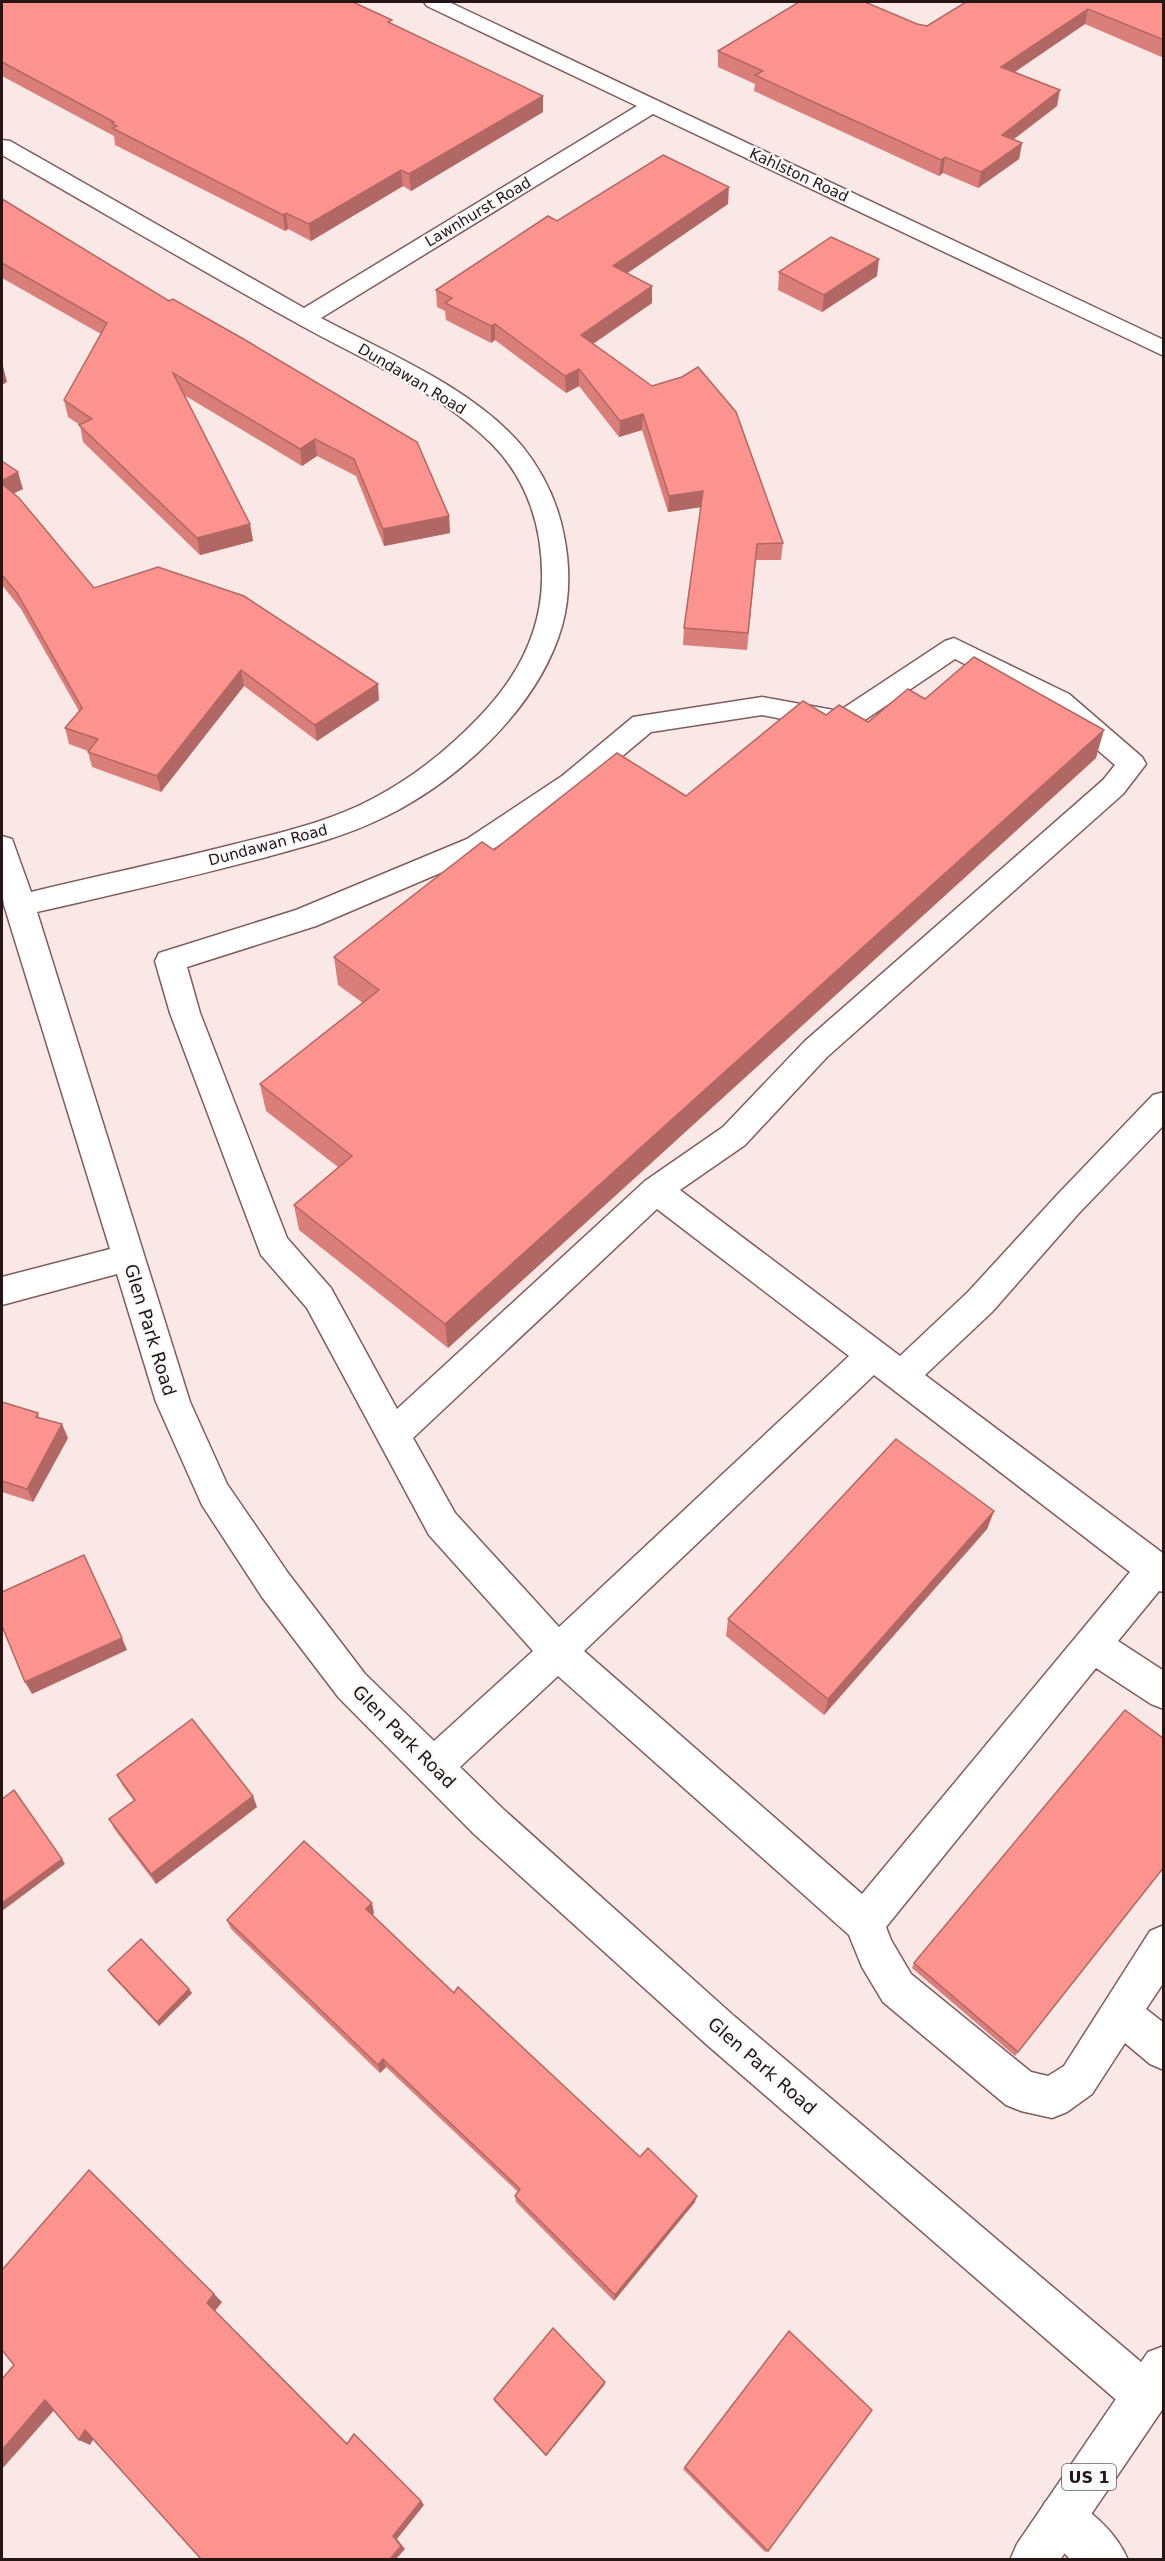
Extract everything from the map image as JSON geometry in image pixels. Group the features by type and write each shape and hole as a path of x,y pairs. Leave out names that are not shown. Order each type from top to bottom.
{"main road":[{"name":"Kahlston Road","path":"434,2 1164,349"},
{"name":"Lawnhurst Road","path":"304,318 652,106"},
{"name":"Dundawan Road","path":"2,146 304,318 430,386 498,436 519,459 537,486 544,507 556,566 550,628 537,658 517,693 452,761 398,798 329,830 230,856 19,905"},
{"path":"394,1434 656,1190 734,1136 816,1049 1105,794 1132,764 1059,701 954,647 843,721 762,706 643,724 572,783 477,846 306,918 170,961 185,1013 273,1245 320,1298 442,1524 558,1652 864,1922 876,1953 897,1988 1021,2090 1052,2097 1078,2080 1164,1945"},
{"name":"Glen Park Road","path":"2,846 173,1402 214,1494 275,1585 352,1686 488,1821 720,2030 1154,2382"},
{"path":"900,1377 980,1302 1068,1204 1164,1104"},
{"path":"656,1190 1159,1573 1092,1645 864,1922"},
{"path":"2,1292 128,1258"},
{"path":"433,1767 872,1355"},
{"path":"1092,1645 1164,1692"},
{"path":"1120,2013 1164,2050"},
{"name":"US 1","path":"1033,2559 1154,2382"},
{"path":"1061,2518 1105,2559"}],"building":[{"path":"2,2 353,2 392,20 388,22 543,96 409,174 401,170 309,224 286,213 283,215 112,128 117,126 112,123 114,122 2,62"},
{"path":"799,2 865,2 927,26 966,2 1164,2 1164,40 1088,9 1001,67 1060,90 1002,135 1022,143 981,172 945,157 941,160 820,105 755,75 763,71 718,51"},
{"path":"663,155 729,187 613,266 652,286 581,335 652,386 682,377 698,367 736,412 783,543 757,544 748,633 684,628 703,491 669,496 643,414 620,421 579,369 565,376 495,324 491,326 445,303 452,298 436,290 548,216 557,221"},
{"path":"2,199 169,301 173,299 240,337 417,442 449,516 383,529 354,459 315,439 300,449 173,373 250,524 197,538 79,425 92,419 64,400 107,323 2,263"},
{"path":"831,237 879,259 824,295 779,272"},
{"path":"2,461 18,472 2,481"},
{"path":"2,484 19,498 94,588 158,567 244,596 378,684 315,725 241,670 157,776 88,752 98,739 65,728 82,708 17,593 2,575"},
{"path":"974,657 1104,730 445,1324 294,1205 352,1156 260,1084 379,990 334,957 482,842 494,850 617,753 686,796 803,701 826,715 839,705 868,722 908,689 925,699"},
{"path":"2,1402 38,1413 36,1417 62,1424 27,1489 2,1481"},
{"path":"896,1439 994,1511 828,1699 728,1619"},
{"path":"84,1555 122,1638 25,1682 2,1626 2,1592"},
{"path":"1125,1710 1164,1739 1164,1867 1018,2052 914,1963"},
{"path":"192,1719 253,1796 151,1874 109,1819 135,1800 117,1775"},
{"path":"14,1790 62,1859 2,1903 2,1799"},
{"path":"304,1841 372,1903 366,1909 454,1993 458,1987 640,2157 648,2148 697,2196 615,2295 515,2196 520,2189 383,2059 378,2065 227,1920"},
{"path":"141,1939 189,1989 157,2022 108,1970"},
{"path":"89,2170 214,2294 207,2303 347,2444 354,2434 421,2501 393,2536 401,2546 390,2559 201,2559 85,2430 79,2440 45,2400 2,2450 2,2379 14,2365 2,2350 2,2270"},
{"path":"553,2328 605,2382 546,2455 494,2399"},
{"path":"789,2331 872,2410 768,2551 685,2467"}]}
